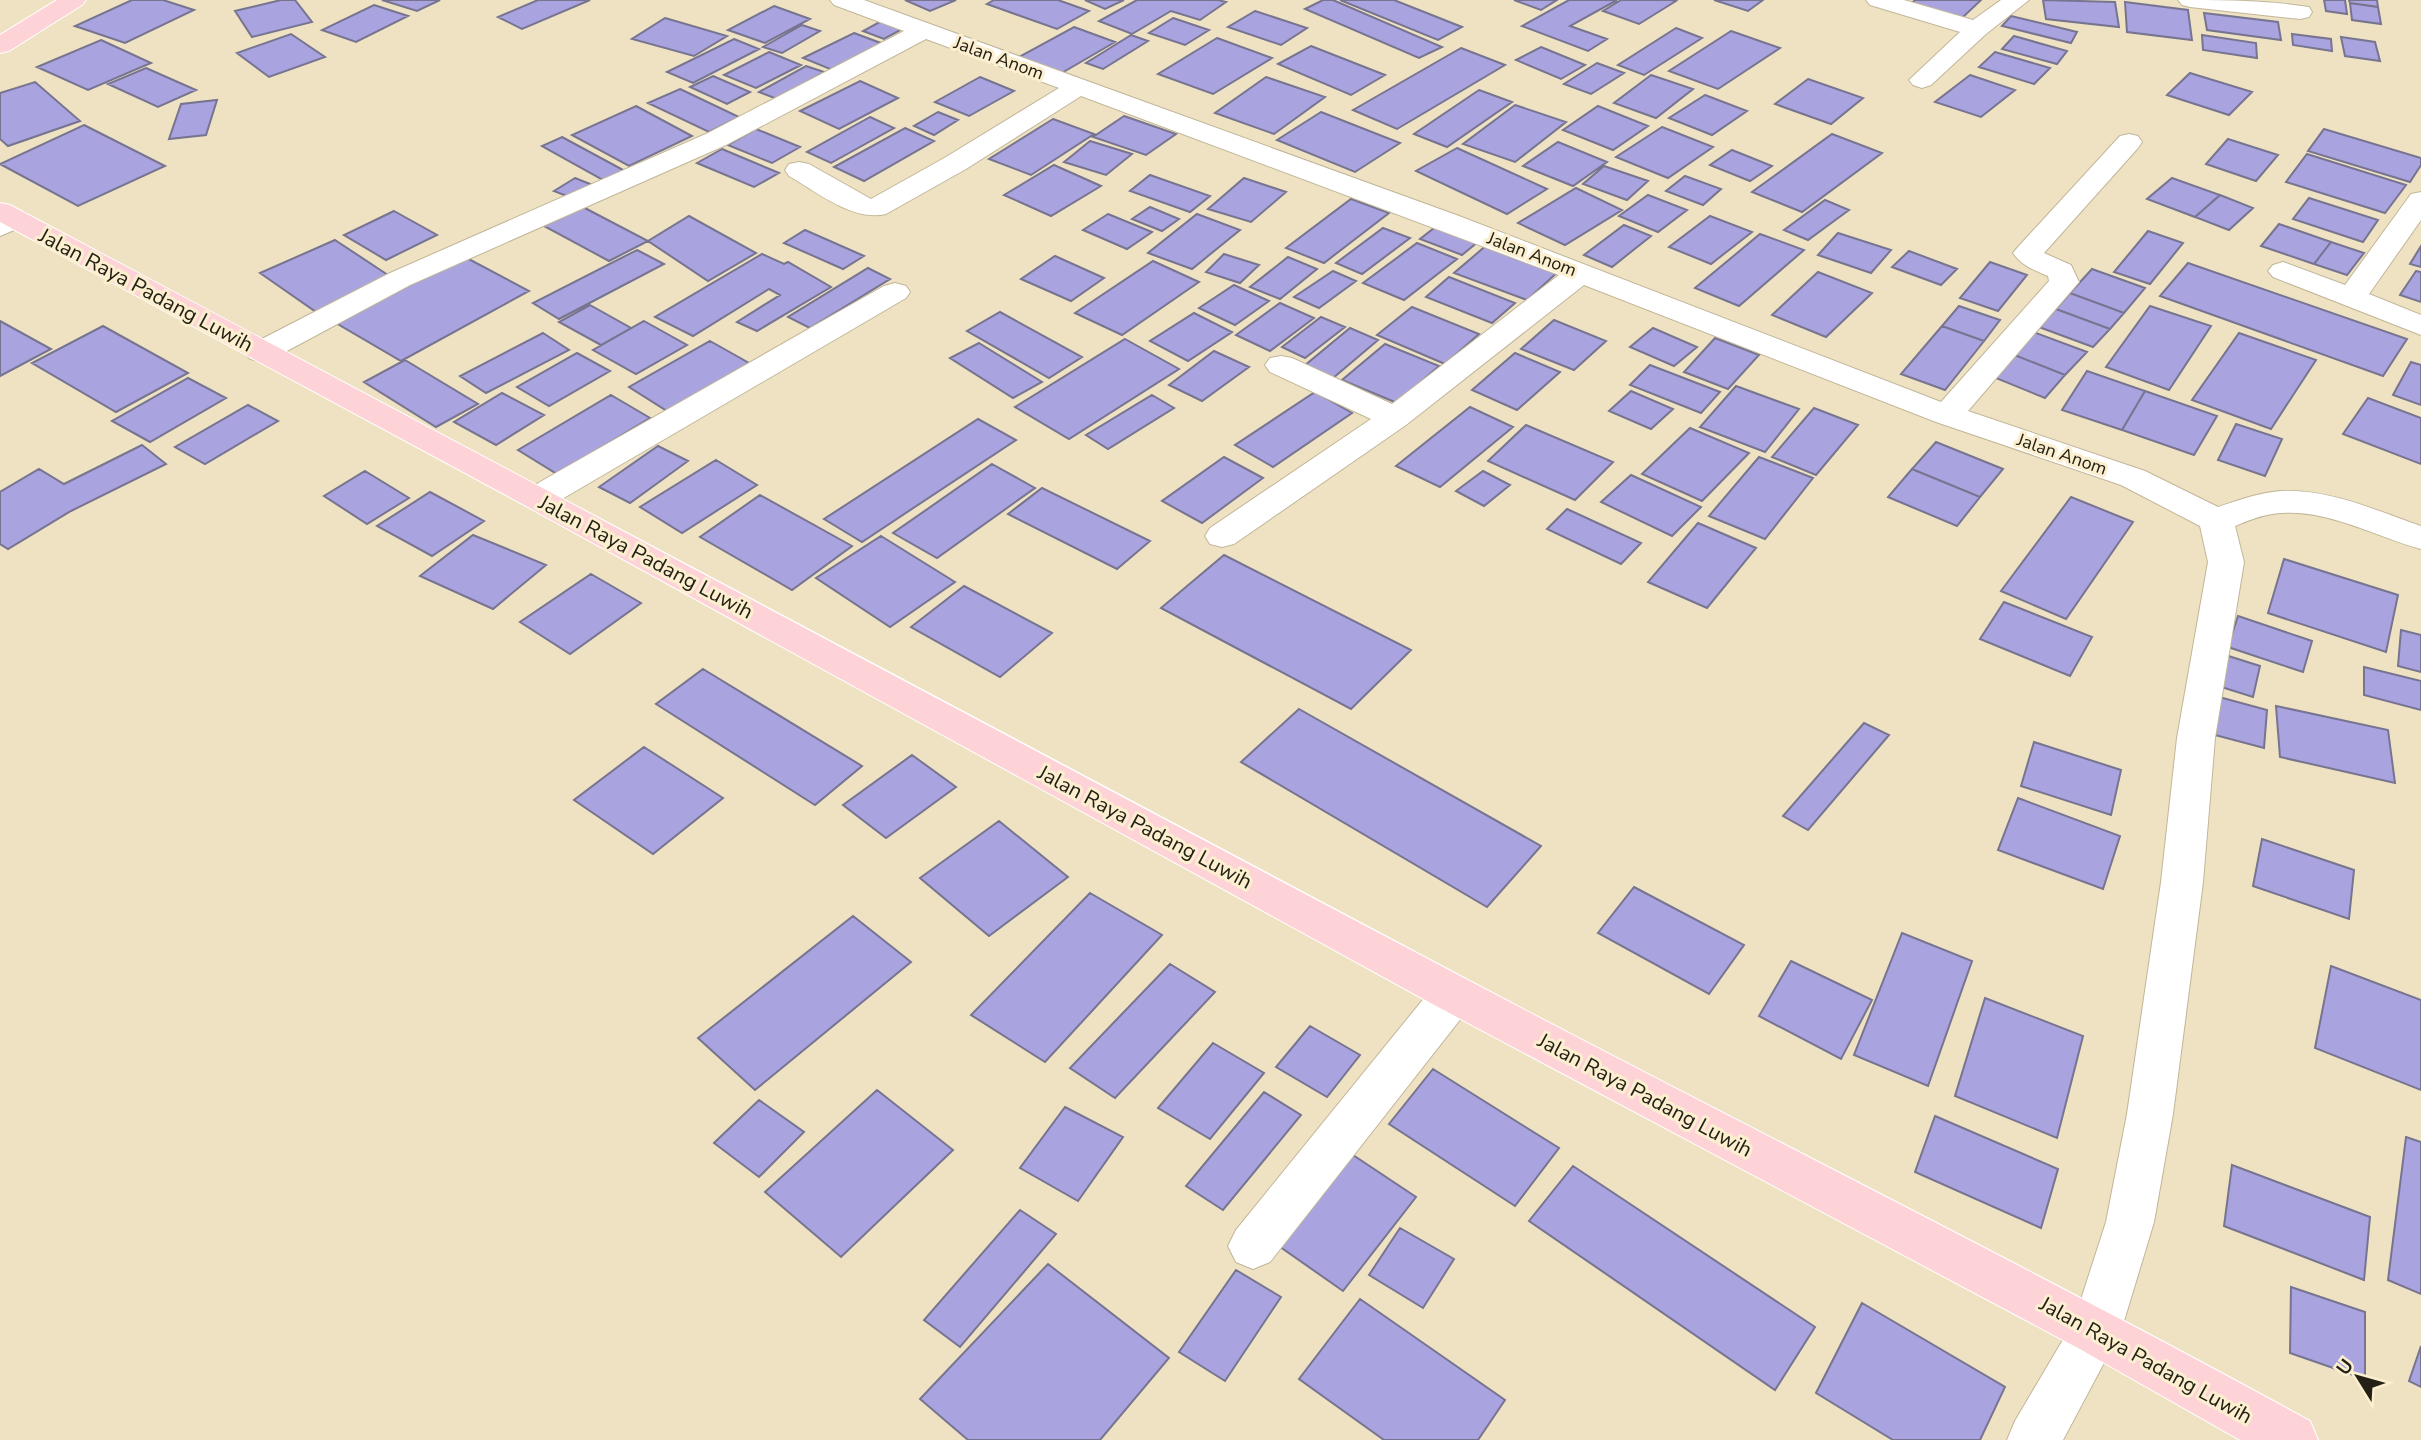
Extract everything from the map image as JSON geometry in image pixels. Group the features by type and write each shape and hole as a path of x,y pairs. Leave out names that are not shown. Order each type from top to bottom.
{"main road":[{"path":"0,46 74,0"},
{"name":"Jalan Raya Padang Luwih","path":"5,219 538,498 1454,994 2096,1331 2291,1440"}],"street":[{"path":"1878,0 1977,29"},
{"path":"1922,80 1977,29 2017,0"},
{"path":"2190,0 2231,2 2301,14"},
{"name":"Jalan Anom","path":"862,3 923,31 1449,222 1947,415 2133,478 2216,520"},
{"path":"261,352 412,273 717,139 923,31"},
{"path":"799,170 865,207 876,208 956,163 1078,87"},
{"path":"1947,415 2064,282 2062,271 2035,260 2028,253 2129,142"},
{"path":"2351,298 2421,200"},
{"path":"2283,271 2421,326"},
{"path":"1222,536 1395,418 1580,273"},
{"path":"538,498 895,292"},
{"path":"1282,365 1395,418"},
{"path":"2034,1440 2096,1331 2130,1222 2150,1114 2182,881 2196,738 2226,562 2216,520 2261,505 2290,502 2328,510 2421,538"},
{"path":"1253,1247 1454,994"}],"building":[{"path":"132,0 163,0 194,10 125,43 75,26"},
{"path":"281,0 295,0 312,22 252,37 235,11"},
{"path":"382,0 440,0 417,11"},
{"path":"538,0 590,0 522,29 498,17"},
{"path":"905,0 956,0 930,11"},
{"path":"994,0 1058,0 1089,11 1057,29 987,4"},
{"path":"1085,0 1124,0 1105,9"},
{"path":"1137,0 1226,2 1200,20 1171,11 1132,34 1099,21"},
{"path":"1323,0 1333,0 1442,47 1419,58 1305,9"},
{"path":"1340,0 1394,0 1462,27 1438,40"},
{"path":"1514,0 1557,0 1541,10"},
{"path":"1569,0 1617,0 1570,26 1607,39 1588,51 1522,26"},
{"path":"1621,0 1676,1 1639,24 1603,11"},
{"path":"1714,0 1763,0 1748,11"},
{"path":"1915,0 1981,0 1961,19 1911,4"},
{"path":"2043,0 2115,2 2119,27 2046,19"},
{"path":"2324,0 2345,0 2347,14 2326,11"},
{"path":"2349,0 2377,0 2378,7 2350,3"},
{"path":"2125,2 2188,10 2192,40 2127,32"},
{"path":"2350,3 2378,7 2381,24 2352,20"},
{"path":"374,5 408,16 356,42 322,30"},
{"path":"774,6 810,19 765,43 728,30"},
{"path":"1255,11 1307,28 1281,45 1228,27"},
{"path":"2204,13 2278,22 2281,40 2207,30"},
{"path":"2011,16 2077,32 2071,43 2002,26"},
{"path":"665,18 727,36 694,56 632,39"},
{"path":"1173,18 1209,30 1185,45 1149,33"},
{"path":"885,19 906,27 884,39 863,31"},
{"path":"802,25 820,31 782,53 763,47"},
{"path":"1074,27 1115,42 1060,74 1017,58"},
{"path":"1676,28 1702,38 1644,75 1618,65"},
{"path":"1731,31 1780,48 1718,89 1669,71"},
{"path":"854,33 886,45 835,71 803,58"},
{"path":"291,34 325,57 269,77 237,53"},
{"path":"2292,34 2331,39 2332,51 2293,45"},
{"path":"1131,35 1148,41 1103,69 1086,63"},
{"path":"2202,35 2256,43 2257,58 2203,50"},
{"path":"2014,36 2067,51 2057,64 2002,49"},
{"path":"2341,37 2375,42 2380,61 2345,56"},
{"path":"1217,38 1272,58 1213,94 1158,74"},
{"path":"734,39 759,49 693,83 667,72"},
{"path":"101,40 151,63 88,90 37,67"},
{"path":"1311,46 1385,75 1351,95 1278,64"},
{"path":"1541,47 1585,65 1561,79 1516,60"},
{"path":"1461,48 1505,65 1397,129 1353,110"},
{"path":"769,52 801,65 756,88 724,75"},
{"path":"1995,52 2050,68 2034,84 1979,67"},
{"path":"1597,63 1624,73 1591,94 1564,84"},
{"path":"806,66 824,72 777,99 759,92"},
{"path":"146,68 196,90 158,107 108,84"},
{"path":"2190,73 2252,92 2229,115 2167,95"},
{"path":"1651,75 1693,89 1656,118 1614,103"},
{"path":"1970,75 2015,90 1981,117 1935,102"},
{"path":"713,76 750,92 727,104 690,87"},
{"path":"980,77 1014,91 969,116 935,102"},
{"path":"1266,77 1325,97 1274,134 1215,113"},
{"path":"1808,79 1863,98 1831,124 1775,104"},
{"path":"860,81 898,98 839,129 800,111"},
{"path":"35,82 80,121 8,146 0,139 0,93"},
{"path":"680,89 739,117 709,132 648,103"},
{"path":"1479,90 1512,102 1447,147 1414,134"},
{"path":"1705,95 1747,111 1712,135 1669,118"},
{"path":"217,100 206,135 169,139 181,104"},
{"path":"1515,105 1566,122 1515,162 1463,144"},
{"path":"636,106 692,136 629,166 572,135"},
{"path":"1598,106 1648,126 1613,150 1563,130"},
{"path":"938,112 958,120 934,135 914,126"},
{"path":"1321,112 1400,143 1355,172 1277,140"},
{"path":"1124,116 1176,134 1146,155 1093,137"},
{"path":"870,117 894,128 831,163 807,152"},
{"path":"1053,119 1094,134 1031,175 989,159"},
{"path":"84,125 165,166 78,206 0,164"},
{"path":"1662,127 1713,147 1668,178 1616,157"},
{"path":"905,128 934,141 864,181 834,167"},
{"path":"756,129 800,147 772,163 728,145"},
{"path":"2324,129 2421,158 2421,165 2410,182 2308,151"},
{"path":"1832,134 1882,153 1802,212 1752,192"},
{"path":"562,137 625,171 605,181 542,146"},
{"path":"2228,139 2278,155 2256,181 2206,164"},
{"path":"1090,141 1132,154 1106,175 1064,162"},
{"path":"1558,142 1607,162 1573,186 1523,166"},
{"path":"1457,148 1547,189 1507,214 1416,171"},
{"path":"722,149 779,173 754,187 697,163"},
{"path":"1732,150 1772,166 1750,181 1710,165"},
{"path":"2307,154 2406,185 2385,213 2286,182"},
{"path":"1054,165 1101,186 1051,216 1004,195"},
{"path":"1604,166 1648,181 1627,200 1583,184"},
{"path":"1150,175 1210,196 1190,212 1130,191"},
{"path":"1685,176 1721,189 1703,205 1666,191"},
{"path":"575,178 595,186 574,199 554,191"},
{"path":"1244,178 1286,192 1251,222 1208,209"},
{"path":"2172,178 2220,195 2195,217 2147,199"},
{"path":"1576,188 1622,210 1565,245 1518,223"},
{"path":"1648,195 1687,210 1658,232 1619,216"},
{"path":"2220,195 2253,208 2229,230 2195,217"},
{"path":"2309,198 2378,220 2363,242 2293,219"},
{"path":"1351,199 1389,213 1324,263 1286,248"},
{"path":"1825,200 1849,210 1808,240 1784,230"},
{"path":"581,206 648,241 609,261 544,226"},
{"path":"1150,207 1179,219 1162,231 1132,219"},
{"path":"394,211 437,235 386,260 344,235"},
{"path":"1108,214 1152,232 1127,249 1083,230"},
{"path":"1197,214 1240,230 1192,269 1148,253"},
{"path":"689,216 756,253 708,281 648,241"},
{"path":"1710,216 1752,232 1711,264 1669,247"},
{"path":"2279,224 2331,242 2314,264 2261,246"},
{"path":"1438,225 1479,241 1462,255 1420,239"},
{"path":"1624,225 1651,236 1612,267 1584,255"},
{"path":"1383,228 1410,238 1362,274 1336,263"},
{"path":"805,230 864,256 843,269 784,243"},
{"path":"2148,231 2183,243 2150,284 2114,272"},
{"path":"1838,233 1891,250 1871,273 1818,255"},
{"path":"1760,234 1804,250 1739,306 1695,288"},
{"path":"335,240 394,279 319,314 260,273"},
{"path":"2331,242 2364,253 2347,275 2314,264"},
{"path":"1417,243 1457,259 1404,300 1363,283"},
{"path":"1488,244 1560,270 1527,300 1454,273"},
{"path":"2421,246 2421,267 2410,264"},
{"path":"637,250 664,264 559,319 533,303"},
{"path":"1909,251 1957,269 1941,285 1892,267"},
{"path":"762,254 784,264 788,262 831,287 757,331 737,322 780,295 769,289 693,336 655,317"},
{"path":"1224,254 1259,265 1240,283 1206,272"},
{"path":"463,256 529,291 401,361 336,323"},
{"path":"1055,256 1104,278 1071,301 1021,279"},
{"path":"1288,257 1317,269 1280,299 1250,287"},
{"path":"1153,261 1199,282 1122,335 1075,313"},
{"path":"1990,262 2027,275 1998,311 1960,298"},
{"path":"2188,263 2407,339 2383,376 2160,296"},
{"path":"868,268 890,279 810,328 788,317"},
{"path":"2092,269 2145,288 2124,313 2070,293"},
{"path":"1333,271 1356,281 1319,308 1294,297"},
{"path":"2416,271 2421,272 2421,302 2400,295"},
{"path":"1818,272 1872,293 1826,337 1772,315"},
{"path":"1449,277 1515,303 1492,323 1426,297"},
{"path":"1234,285 1269,301 1235,325 1199,308"},
{"path":"2070,293 2124,313 2110,329 2056,309"},
{"path":"1280,303 1314,318 1270,351 1236,335"},
{"path":"590,305 631,328 601,345 559,322"},
{"path":"1959,306 2000,320 1984,341 1942,326"},
{"path":"2150,306 2211,326 2169,390 2106,367"},
{"path":"1412,307 1479,334 1445,364 1377,335"},
{"path":"2056,309 2110,329 2093,347 2039,327"},
{"path":"1000,312 1082,357 1049,378 967,331"},
{"path":"1194,313 1232,332 1188,361 1150,341"},
{"path":"1321,317 1345,327 1305,358 1282,347"},
{"path":"1554,320 1606,341 1574,370 1521,349"},
{"path":"0,321 51,349 0,376"},
{"path":"644,321 687,345 636,374 593,350"},
{"path":"103,326 188,373 116,412 32,363"},
{"path":"1942,326 1984,341 1945,390 1901,374"},
{"path":"1350,328 1378,340 1333,378 1304,366"},
{"path":"1653,328 1697,347 1674,366 1630,347"},
{"path":"2028,330 2087,352 2065,375 2007,352"},
{"path":"543,333 569,350 486,393 460,376"},
{"path":"2239,333 2316,360 2271,429 2192,400"},
{"path":"1715,338 1759,355 1728,389 1684,372"},
{"path":"1125,339 1179,369 1069,439 1015,407"},
{"path":"710,341 749,363 667,411 629,387"},
{"path":"979,343 1042,382 1013,398 950,358"},
{"path":"1385,344 1439,366 1397,403 1342,380"},
{"path":"1214,351 1249,367 1202,401 1169,385"},
{"path":"2007,352 2065,375 2045,398 1986,374"},
{"path":"577,353 610,371 549,406 517,387"},
{"path":"1515,353 1560,372 1517,410 1472,390"},
{"path":"405,360 478,404 436,427 364,382"},
{"path":"2411,362 2421,365 2421,405 2393,395"},
{"path":"1650,365 1720,392 1701,413 1630,385"},
{"path":"2087,371 2145,391 2122,430 2062,410"},
{"path":"188,378 226,398 150,442 112,421"},
{"path":"1736,386 1799,409 1765,452 1700,427"},
{"path":"1631,391 1673,409 1651,429 1609,411"},
{"path":"2145,391 2217,416 2194,455 2122,430"},
{"path":"1315,392 1352,413 1273,467 1235,445"},
{"path":"502,393 544,415 496,445 454,422"},
{"path":"611,395 650,418 557,474 518,450"},
{"path":"1152,395 1174,408 1108,449 1086,435"},
{"path":"2368,398 2421,418 2421,464 2343,434"},
{"path":"248,405 278,421 205,464 175,447"},
{"path":"1470,407 1513,427 1440,487 1396,466"},
{"path":"1814,408 1858,425 1816,475 1772,457"},
{"path":"978,419 1016,440 862,542 824,519"},
{"path":"2236,424 2282,439 2265,476 2218,460"},
{"path":"1526,425 1613,462 1575,500 1488,461"},
{"path":"1690,428 1749,453 1702,501 1642,474"},
{"path":"1936,442 2003,469 1980,497 1912,469"},
{"path":"142,445 166,464 71,511 8,549 0,544 0,492 39,469 64,484"},
{"path":"658,446 688,461 630,503 599,487"},
{"path":"1224,457 1263,478 1202,523 1162,501"},
{"path":"1759,457 1813,478 1765,539 1709,516"},
{"path":"716,460 757,485 682,533 640,507"},
{"path":"992,464 1035,488 937,558 893,533"},
{"path":"1912,469 1980,497 1957,526 1888,497"},
{"path":"365,471 409,498 367,524 324,496"},
{"path":"1483,471 1510,485 1484,506 1456,491"},
{"path":"1631,475 1701,507 1672,536 1601,502"},
{"path":"1042,488 1150,541 1117,569 1008,514"},
{"path":"430,492 484,521 432,556 377,526"},
{"path":"760,495 852,546 792,590 700,537"},
{"path":"2071,497 2133,522 2066,619 2001,591"},
{"path":"1567,509 1641,543 1621,564 1547,529"},
{"path":"1698,523 1756,548 1707,608 1648,582"},
{"path":"473,535 546,565 493,609 420,576"},
{"path":"881,536 955,582 890,627 816,578"},
{"path":"1224,555 1411,650 1351,709 1161,608"},
{"path":"2284,559 2398,595 2386,652 2268,613"},
{"path":"591,574 641,603 570,654 520,622"},
{"path":"964,586 1052,633 1000,677 911,627"},
{"path":"2004,602 2092,637 2070,676 1980,639"},
{"path":"2238,616 2312,641 2303,672 2228,647"},
{"path":"2401,630 2421,635 2421,672 2398,666"},
{"path":"2219,653 2260,666 2253,697 2212,684"},
{"path":"2364,667 2421,681 2421,710 2364,695"},
{"path":"703,669 862,766 815,805 656,704"},
{"path":"2219,697 2267,710 2264,748 2215,735"},
{"path":"2276,706 2388,730 2395,783 2280,757"},
{"path":"1299,709 1541,846 1487,907 1241,762"},
{"path":"1864,723 1889,735 1808,830 1783,816"},
{"path":"2034,742 2121,770 2111,815 2021,786"},
{"path":"644,747 723,798 653,854 574,800"},
{"path":"912,755 956,787 886,838 843,805"},
{"path":"2018,798 2120,836 2103,889 1998,850"},
{"path":"999,821 1068,877 989,936 920,878"},
{"path":"2262,839 2354,870 2349,919 2253,886"},
{"path":"1634,887 1744,945 1709,994 1598,933"},
{"path":"1090,893 1162,935 1045,1062 971,1015"},
{"path":"853,916 911,962 755,1090 698,1038"},
{"path":"1902,933 1972,961 1928,1086 1854,1055"},
{"path":"1791,961 1872,1000 1841,1059 1759,1016"},
{"path":"1170,964 1215,992 1115,1098 1070,1068"},
{"path":"2331,966 2421,1000 2421,1090 2315,1048"},
{"path":"1985,998 2083,1036 2057,1138 1955,1096"},
{"path":"1310,1026 1360,1055 1327,1097 1276,1067"},
{"path":"1213,1043 1264,1073 1210,1139 1158,1108"},
{"path":"1433,1069 1559,1148 1515,1206 1389,1124"},
{"path":"877,1090 953,1150 841,1257 765,1192"},
{"path":"1264,1092 1301,1115 1223,1210 1186,1186"},
{"path":"759,1100 804,1132 759,1177 714,1143"},
{"path":"1065,1107 1123,1137 1078,1201 1020,1168"},
{"path":"1935,1116 2058,1169 2041,1228 1915,1172"},
{"path":"2406,1137 2421,1142 2421,1294 2388,1280"},
{"path":"1350,1153 1416,1197 1343,1291 1276,1244"},
{"path":"2232,1165 2370,1217 2364,1280 2224,1226"},
{"path":"1573,1166 1815,1327 1775,1390 1529,1221"},
{"path":"1020,1210 1056,1234 960,1347 924,1320"},
{"path":"1400,1228 1454,1259 1423,1308 1369,1275"},
{"path":"1048,1264 1169,1358 1100,1440 968,1440 920,1399"},
{"path":"1236,1270 1281,1297 1225,1381 1179,1352"},
{"path":"2291,1287 2365,1312 2365,1379 2290,1353"},
{"path":"1360,1299 1505,1400 1478,1440 1384,1440 1299,1379"},
{"path":"1862,1303 2005,1387 1980,1440 1893,1440 1816,1393"},
{"path":"2421,1346 2421,1387 2409,1381"}]}
